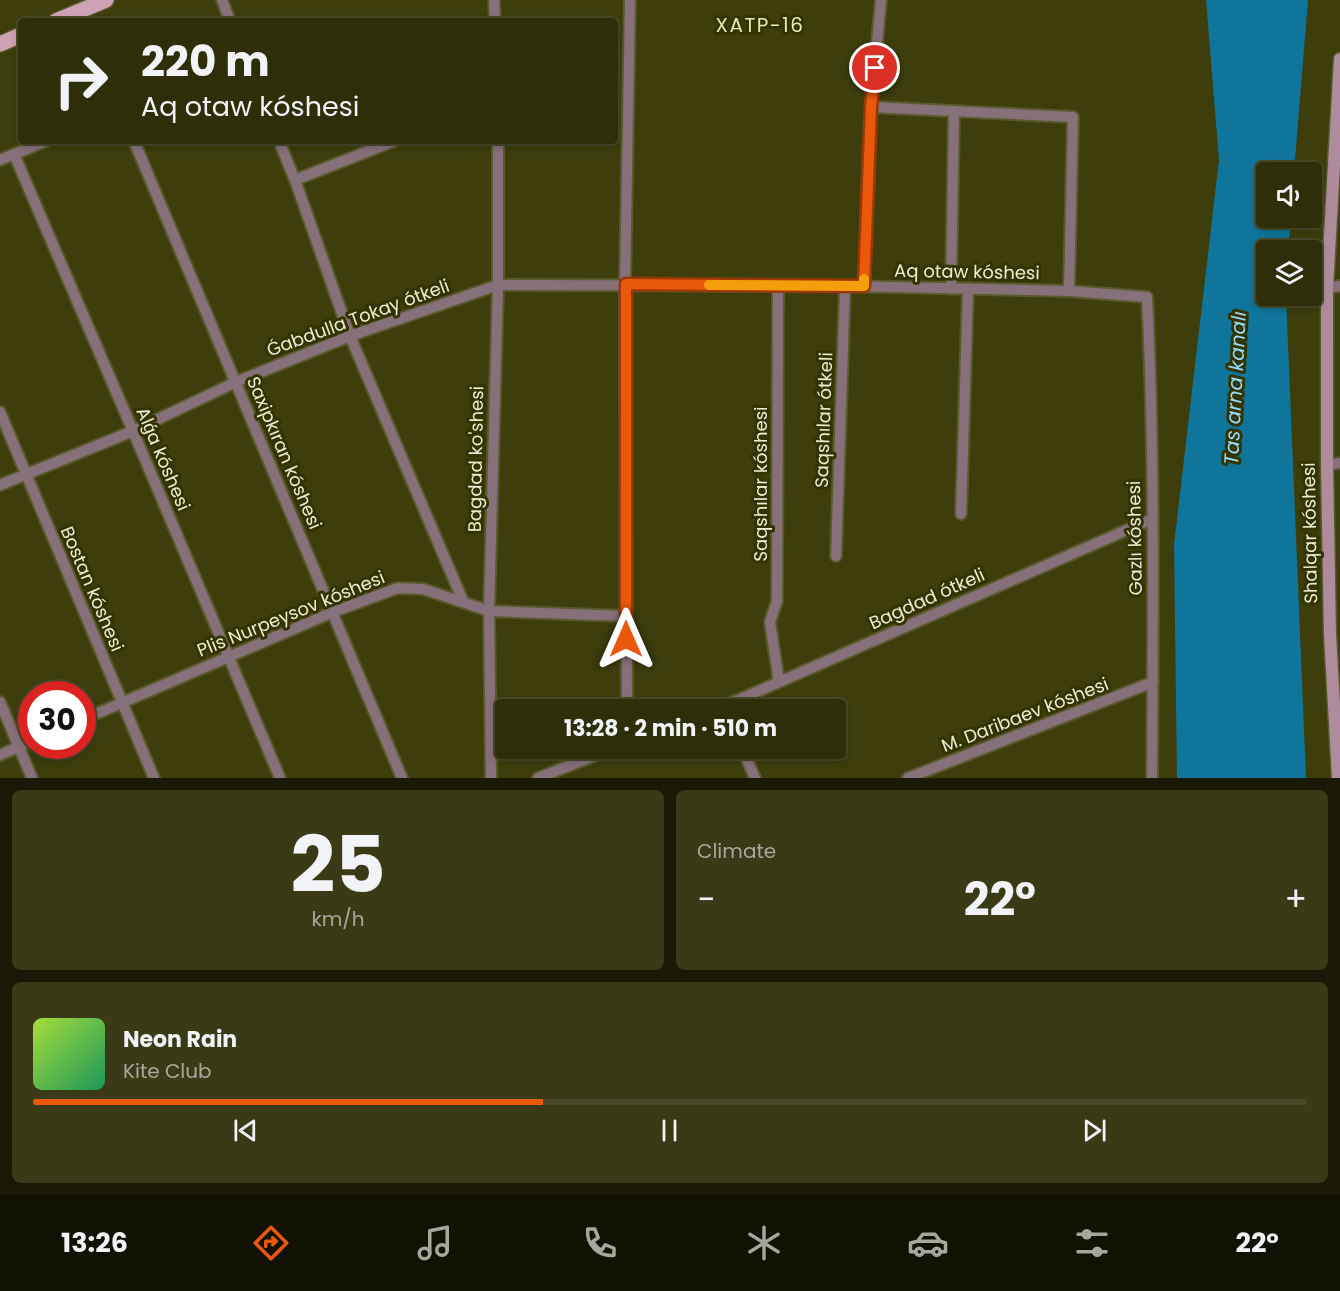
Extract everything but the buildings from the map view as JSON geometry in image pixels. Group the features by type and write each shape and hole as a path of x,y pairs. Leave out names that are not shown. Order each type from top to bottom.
{"main road":[{"path":"77,17 106,0"},
{"path":"0,44 18,36"}],"street":[{"path":"222,0 230,18"},
{"path":"494,0 495,18"},
{"path":"627,699 626,284 630,0"},
{"path":"864,286 871,107 881,0"},
{"name":"Shalqar kóshesi","path":"1338,778 1334,464 1327,288 1340,59"},
{"path":"871,107 1073,117 1069,291"},
{"path":"951,289 954,112"},
{"path":"0,160 39,144"},
{"name":"Saxipkıran kóshesi","path":"135,144 402,778"},
{"path":"280,144 350,336 463,601"},
{"path":"295,180 386,144"},
{"name":"Bagdad ko'shesi","path":"491,778 489,611 498,285 498,144"},
{"name":"Alǵa kóshesi","path":"14,154 280,778"},
{"name":"Aq otaw kóshesi","path":"498,285 864,286 1069,291 1147,297"},
{"name":"Ǵabdulla Tokay ótkeli","path":"0,485 133,431 236,382 350,336 498,285"},
{"name":"Saqshılar kóshesi","path":"778,285 777,601 770,622 779,682"},
{"name":"Saqshılar ótkeli","path":"836,556 845,286"},
{"path":"1327,288 1340,286"},
{"path":"961,514 968,289"},
{"name":"Gazlı kóshesi","path":"1147,297 1152,519 1152,778"},
{"name":"Bostan kóshesi","path":"0,412 154,778"},
{"name":"Bagdad ótkeli","path":"742,699 1152,519"},
{"name":"Plis Nurpeysov kóshesi","path":"96,714 333,612 398,588 423,589 489,611 626,616"},
{"name":"M. Daribaev kóshesi","path":"908,778 1153,682"},
{"path":"0,702 18,745"},
{"path":"0,755 18,747"},
{"path":"24,759 32,778"},
{"path":"538,778 586,759"},
{"path":"746,759 754,778"}],"water":[{"name":"Tas arna kanalı","path":"1206,0 1308,0 1295,162 1256,162 1256,228 1290,228 1289,240 1256,240 1256,306 1286,306 1306,778 1177,778 1174,545 1219,160"}],"slow traffic":[{"path":"709,285 864,286 864,279"}],"district":[{"name":"XATP-16","path":"760,25"}],"route":[{"path":"626,639 626,284 864,286 871,107 875,68"}]}
